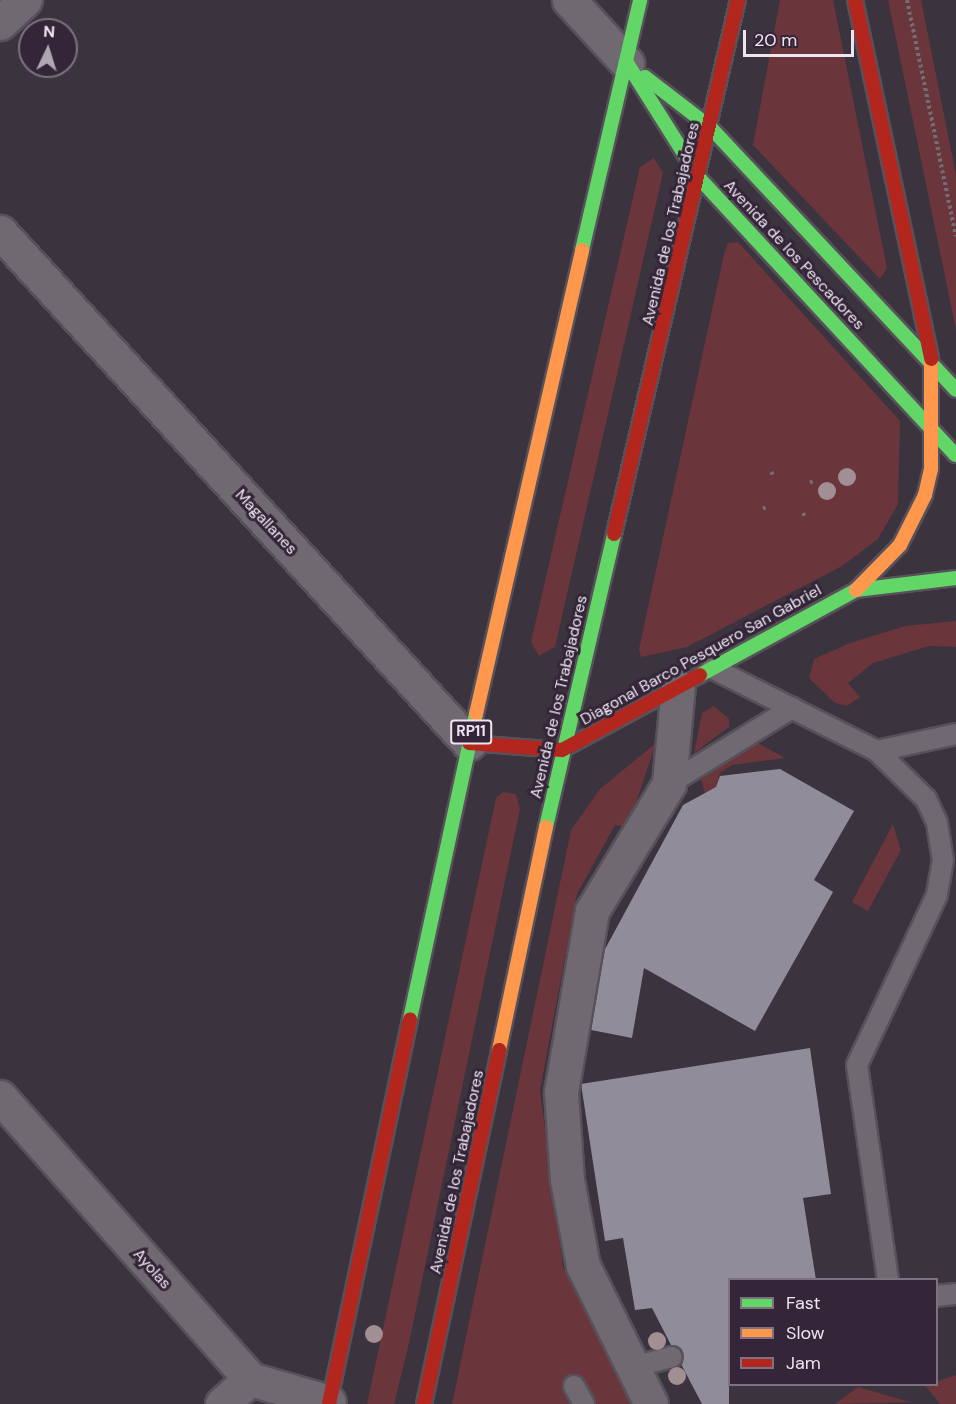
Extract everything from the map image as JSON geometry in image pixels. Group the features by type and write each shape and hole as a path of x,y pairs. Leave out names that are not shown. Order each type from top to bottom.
{"main road":[{"name":"RP11","path":"329,1403 469,742 640,0"},
{"name":"Avenida de los Trabajadores","path":"424,1404 562,750 700,179 738,0"},
{"name":"Diagonal Barco Pesquero San Gabriel","path":"855,0 933,364 931,469 916,522 856,590"},
{"name":"Avenida de los Pescadores","path":"627,63 710,127 956,390"},
{"name":"Avenida de los Pescadores","path":"627,63 700,179 956,455"},
{"name":"Diagonal Barco Pesquero San Gabriel","path":"562,750 856,590 895,581 956,578"},
{"path":"469,742 562,750"}],"street":[{"path":"0,23 25,0"},
{"path":"568,0 627,63"},
{"name":"Magallanes","path":"0,232 469,742"},
{"path":"651,1404 591,1285 577,1244 561,1092 592,911 669,784 678,686"},
{"name":"Ayolas","path":"0,1097 250,1379"},
{"path":"222,1404 250,1379 329,1403"}],"lane":[{"path":"712,668 878,751 926,799 937,822 944,860 937,895 857,1065 888,1278"},
{"path":"669,784 792,708"},
{"path":"878,751 956,734"},
{"path":"938,1296 956,1294"},
{"path":"633,1367 672,1357"},
{"path":"574,1386 584,1404"}],"path":[{"path":"907,0 956,236"}],"shaded area":[{"path":"780,0 833,0 887,268 880,279 753,145"},
{"path":"888,0 921,0 956,175 956,330"},
{"path":"654,158 663,173 555,647 539,656 531,642 640,167"},
{"path":"738,242 900,421 898,504 878,539 842,566 687,647 641,657 639,649 724,254 728,243"},
{"path":"956,621 956,647 929,646 873,663 848,683 860,697 847,706 835,703 809,678 814,659 850,643 905,626"},
{"path":"714,706 729,719 729,727 694,753 702,713"},
{"path":"656,743 628,827 615,825 577,894 540,1090 563,1267 632,1404 452,1404 571,830 600,789"},
{"path":"758,743 785,758 732,765 720,773 714,795 705,793 701,779"},
{"path":"503,792 516,794 520,809 409,1343 394,1404 367,1404 496,798"},
{"path":"893,824 901,850 868,911 852,902"},
{"path":"956,1375 956,1404 940,1404 926,1386 938,1386 938,1381"},
{"path":"858,1387 910,1402 835,1404"}],"building":[{"path":"780,769 854,811 814,880 833,892 755,1031 644,968 632,1038 591,1030 604,951 683,805 716,787 720,776"},
{"path":"810,1048 831,1194 803,1198 816,1278 728,1278 729,1404 702,1404 681,1364 683,1353 671,1345 652,1308 635,1310 623,1238 605,1241 581,1084"}],"traffic: fast":[{"path":"582,250 640,0"},
{"path":"627,63 700,179 956,455"},
{"path":"645,77 710,127 956,390"},
{"path":"546,827 614,534"},
{"path":"700,675 856,590 956,578"},
{"path":"410,1019 476,714"}],"traffic: slow":[{"path":"476,714 582,250"},
{"path":"856,590 900,545 925,495 931,469 931,359"},
{"path":"499,1050 546,827"}],"traffic: jam":[{"path":"614,534 738,0"},
{"path":"855,0 931,359"},
{"path":"469,743 562,750 700,675"},
{"path":"329,1404 410,1019"},
{"path":"424,1404 499,1050"}]}
